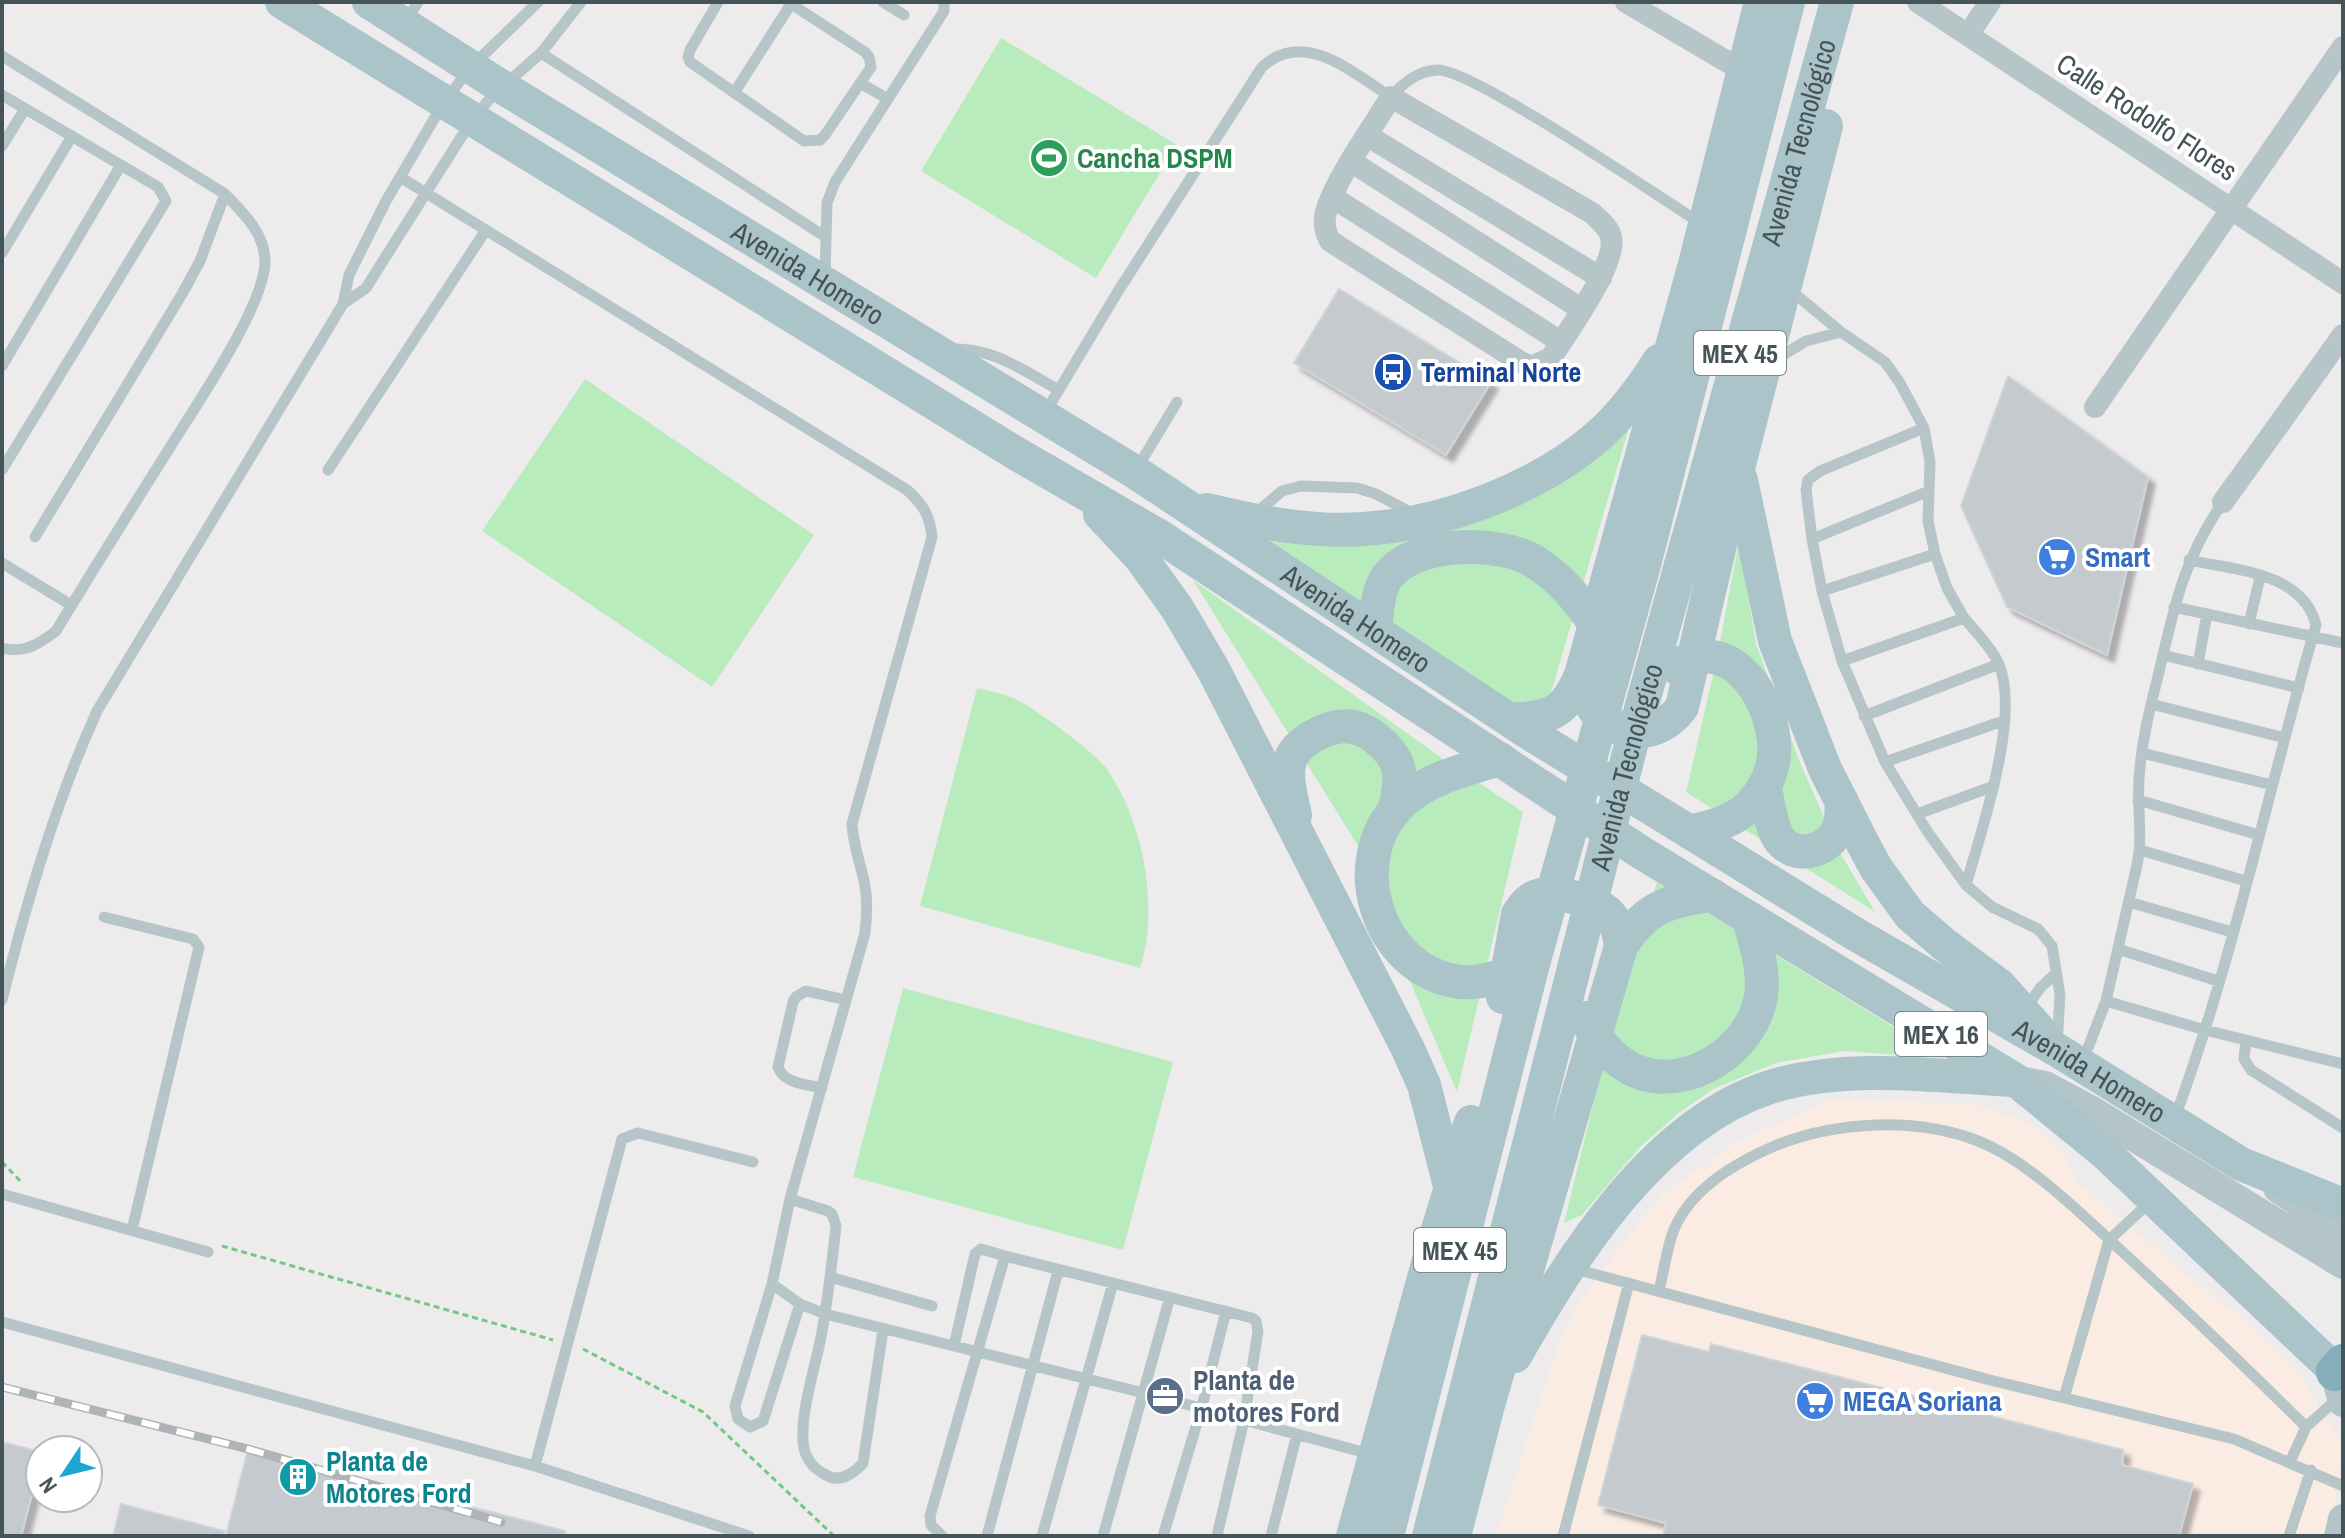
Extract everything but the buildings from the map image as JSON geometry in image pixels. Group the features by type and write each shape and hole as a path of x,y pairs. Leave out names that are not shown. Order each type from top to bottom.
{"main road":[{"name":"Avenida Homero","path":"282,2 1017,454 1210,568 1642,853 2017,1081 2104,1152 2154,1198 2341,1382"},
{"name":"Avenida Homero","path":"369,2 412,13 471,67 933,351 1050,403 1135,472 1518,726 1855,934 2174,1121 2343,1231"},
{"path":"1518,726 1561,708 1572,696 1581,675 1705,226 1761,2"},
{"name":"Avenida Tecnológico","path":"1387,1536 1533,964 1644,565 1788,2"},
{"name":"Avenida Tecnológico","path":"1429,1536 1571,972 1837,2"},
{"path":"1581,675 1582,690 1588,704 1598,716 1617,726 1636,731 1657,729 1673,720 1682,707 1738,468 1858,2"},
{"path":"1185,504 1304,528 1363,529 1425,521 1499,496 1555,467 1597,437 1627,406 1674,337"},
{"path":"1017,454 1050,403"},
{"path":"1738,468 1775,641 1825,769 1876,868 1910,915 2000,986 2064,1054"},
{"path":"1078,490 1141,558 1177,608 1213,669 1424,1085 1450,1186"},
{"path":"1375,630 1384,581 1422,554 1455,548 1512,550 1536,562 1562,583 1586,611 1605,641 1615,670"},
{"path":"1643,703 1677,666 1700,656 1733,663 1747,676 1761,698 1771,728 1774,756 1765,787 1745,810 1727,821 1689,832"},
{"path":"1313,865 1297,821 1288,783 1293,755 1311,738 1337,727 1355,727 1386,747 1400,771 1395,809"},
{"path":"1508,765 1429,783 1395,809 1378,834 1372,858 1371,888 1380,922 1399,951 1416,966 1436,976 1461,982 1503,976 1533,964"},
{"path":"1765,787 1778,836 1785,845 1807,852 1823,847 1833,838 1840,825 1842,802"},
{"path":"1353,1536 1450,1186 1474,1114 1501,1009 1518,914 1524,904 1542,895 1564,896 1593,904 1608,912 1616,924 1621,946"},
{"path":"1454,1536 1488,1405 1621,946 1632,928 1665,903 1712,895"},
{"path":"1571,972 1586,1018 1605,1048 1624,1064 1641,1073 1659,1077 1699,1070 1717,1061 1735,1046 1756,1013 1761,998 1763,977 1749,918"},
{"path":"1488,1405 1567,1267 1595,1228 1640,1176 1708,1117 1771,1087 1806,1079 1852,1074 2017,1081"},
{"name":"Avenida Homero","path":"2017,1081 2045,1086 2081,1105 2343,1264"},
{"name":"MEX 16","path":"2241,1164 2343,1205"},
{"path":"2339,1536 2343,1519"}],"street":[{"path":"1626,2 1743,71"},
{"name":"Calle Rodolfo Flores","path":"1918,2 2343,283"},
{"path":"1968,35 1990,2"},
{"path":"2095,407 2343,47"},
{"path":"1391,97 1592,213 1605,225 1611,235 1612,246 1601,278 1551,358 1531,367 1330,241 1325,229 1325,215 1332,197 1368,136 1391,97"},
{"path":"1368,136 1601,278"},
{"path":"1352,162 1581,309"},
{"path":"1332,197 1561,342"},
{"path":"2223,502 2343,335"}],"lane":[{"path":"343,304 366,288 427,194 471,67 538,2"},
{"path":"2,1000 22,921 54,820 75,760 97,711 343,304 349,275 400,177 458,111 502,87 541,53 581,2"},
{"path":"718,2 688,57 693,65 804,141 811,142 825,135 871,67 869,57 790,3 734,93"},
{"path":"883,2 904,15"},
{"path":"825,283 827,203 835,182 944,11 944,2"},
{"path":"1050,403 1262,67 1272,58 1300,49 1332,60 1391,97 1412,78 1437,70 1449,72 1476,84 1571,139 1705,226"},
{"path":"541,53 824,236"},
{"path":"2,56 225,194 244,213 263,240 265,262 260,292 220,367 56,631 25,650 2,648"},
{"path":"860,83 888,99"},
{"path":"2,95 158,187 164,194 164,206 2,470"},
{"path":"2,146 25,109"},
{"path":"2,253 72,136"},
{"path":"2,366 121,165"},
{"path":"400,177 907,490 921,503 931,520 932,537 852,824 868,908 865,933 790,1199 772,1284 735,1406 738,1419 750,1427 763,1421 800,1304"},
{"path":"35,537 182,294 200,261 225,194"},
{"path":"328,470 486,230"},
{"path":"1785,286 1841,332 1885,362 1900,383 1924,428 1930,462 1928,521 1935,554 1947,588 1964,618 1999,664 2005,687 2001,754 1966,885"},
{"path":"1766,365 1806,341 1841,332"},
{"path":"1135,472 1177,402"},
{"path":"1924,428 1820,471 1808,480 1806,490 1812,539 1822,591 1842,661 1864,716 1885,762 1917,814 1966,885 1992,907 2029,922 2046,936 2055,957 2064,1054"},
{"path":"1812,539 1929,491"},
{"path":"2064,1054 2106,1001 2140,850 2138,800 2151,704 2174,607 2189,560 2223,502"},
{"path":"1822,591 1935,554"},
{"path":"2174,1121 2205,1030 2316,625 2307,602 2279,581 2189,560"},
{"path":"2,563 71,605"},
{"path":"2249,624 2260,577"},
{"path":"2174,607 2343,643"},
{"path":"2198,664 2207,614"},
{"path":"1842,661 1964,618"},
{"path":"2163,655 2299,688"},
{"path":"1864,716 1999,664"},
{"path":"2151,704 2285,738"},
{"path":"1885,762 2003,721"},
{"path":"2142,753 2272,785"},
{"path":"1917,814 1994,786"},
{"path":"2138,800 2259,835"},
{"path":"2140,850 2246,881"},
{"path":"2129,902 2232,932"},
{"path":"104,917 193,939 199,947 132,1230"},
{"path":"2118,949 2218,981"},
{"path":"2024,1011 2040,988 2055,974"},
{"path":"822,1088 787,1080 780,1073 778,1067 793,1002 806,991 846,1000"},
{"path":"2106,1001 2205,1030 2343,1064"},
{"path":"2246,1040 2244,1059 2251,1070 2343,1128"},
{"path":"1659,1291 1677,1222 1700,1192 1736,1166 1805,1134 1837,1127 1919,1128 1980,1141 2063,1198 2244,1365 2306,1427"},
{"path":"535,1466 622,1139 638,1133 753,1162"},
{"path":"2,1194 208,1252"},
{"path":"2064,1398 2109,1240 2154,1198"},
{"path":"790,1199 828,1211 835,1219 825,1314 803,1424 803,1443 808,1461 830,1478 842,1478 863,1463 883,1330"},
{"path":"954,1346 975,1254 981,1249 1252,1318 1258,1326 1244,1420 1217,1536"},
{"path":"942,1536 931,1525 930,1516 1005,1256"},
{"path":"1567,1267 2064,1398 2234,1439 2343,1486"},
{"path":"987,1536 1058,1271"},
{"path":"830,1277 932,1306"},
{"path":"1042,1536 1113,1283"},
{"path":"1563,1536 1629,1283"},
{"path":"772,1284 800,1304 825,1314 1144,1393 1375,1455"},
{"path":"1103,1536 1170,1297"},
{"path":"1163,1536 1201,1410 1226,1311"},
{"path":"2,1322 535,1466 749,1536"},
{"path":"2290,1462 2306,1427 2341,1382"},
{"path":"1271,1536 1297,1434"},
{"path":"2289,1536 2311,1470"}],"path":[{"path":"2,1162 28,1190"},
{"path":"220,1245 593,1353 703,1412 834,1536"}],"shaded area":[{"path":"1831,1099 1974,1104 2029,1123 2065,1156 2073,1178 2203,1289 2239,1315 2302,1378 2342,1444 2331,1536 1496,1536 1557,1350 1579,1302 1661,1195 1737,1142"}],"green space":[{"name":"Cancha DSPM","path":"1001,38 1177,145 1096,278 921,171"},
{"path":"585,379 814,535 712,687 482,531"},
{"path":"1628,431 1542,723 1258,534 1458,527 1533,499"},
{"path":"1739,541 1756,644 1799,760 1838,849 1875,912 1686,792 1717,658"},
{"path":"1193,580 1443,759 1523,812 1457,1092 1398,953 1363,854"},
{"path":"977,688 1013,698 1048,719 1099,760 1119,789 1138,838 1148,892 1146,944 1140,968 920,906"},
{"path":"1657,882 1944,1058 1844,1051 1776,1063 1713,1089 1640,1147 1582,1215 1564,1223 1607,1048"},
{"path":"903,988 1173,1062 1123,1250 853,1177"}],"railway":[{"path":"2,1387 248,1449 501,1522"}],"place":[{"name":"Cancha DSPM","path":"1049,158"},
{"name":"Terminal Norte","path":"1393,372"},
{"name":"Smart","path":"2057,557"},
{"name":"Planta de motores Ford","path":"1165,1396"},
{"name":"MEGA Soriana","path":"1815,1401"},
{"name":"Planta de Motores Ford","path":"298,1477"}]}
